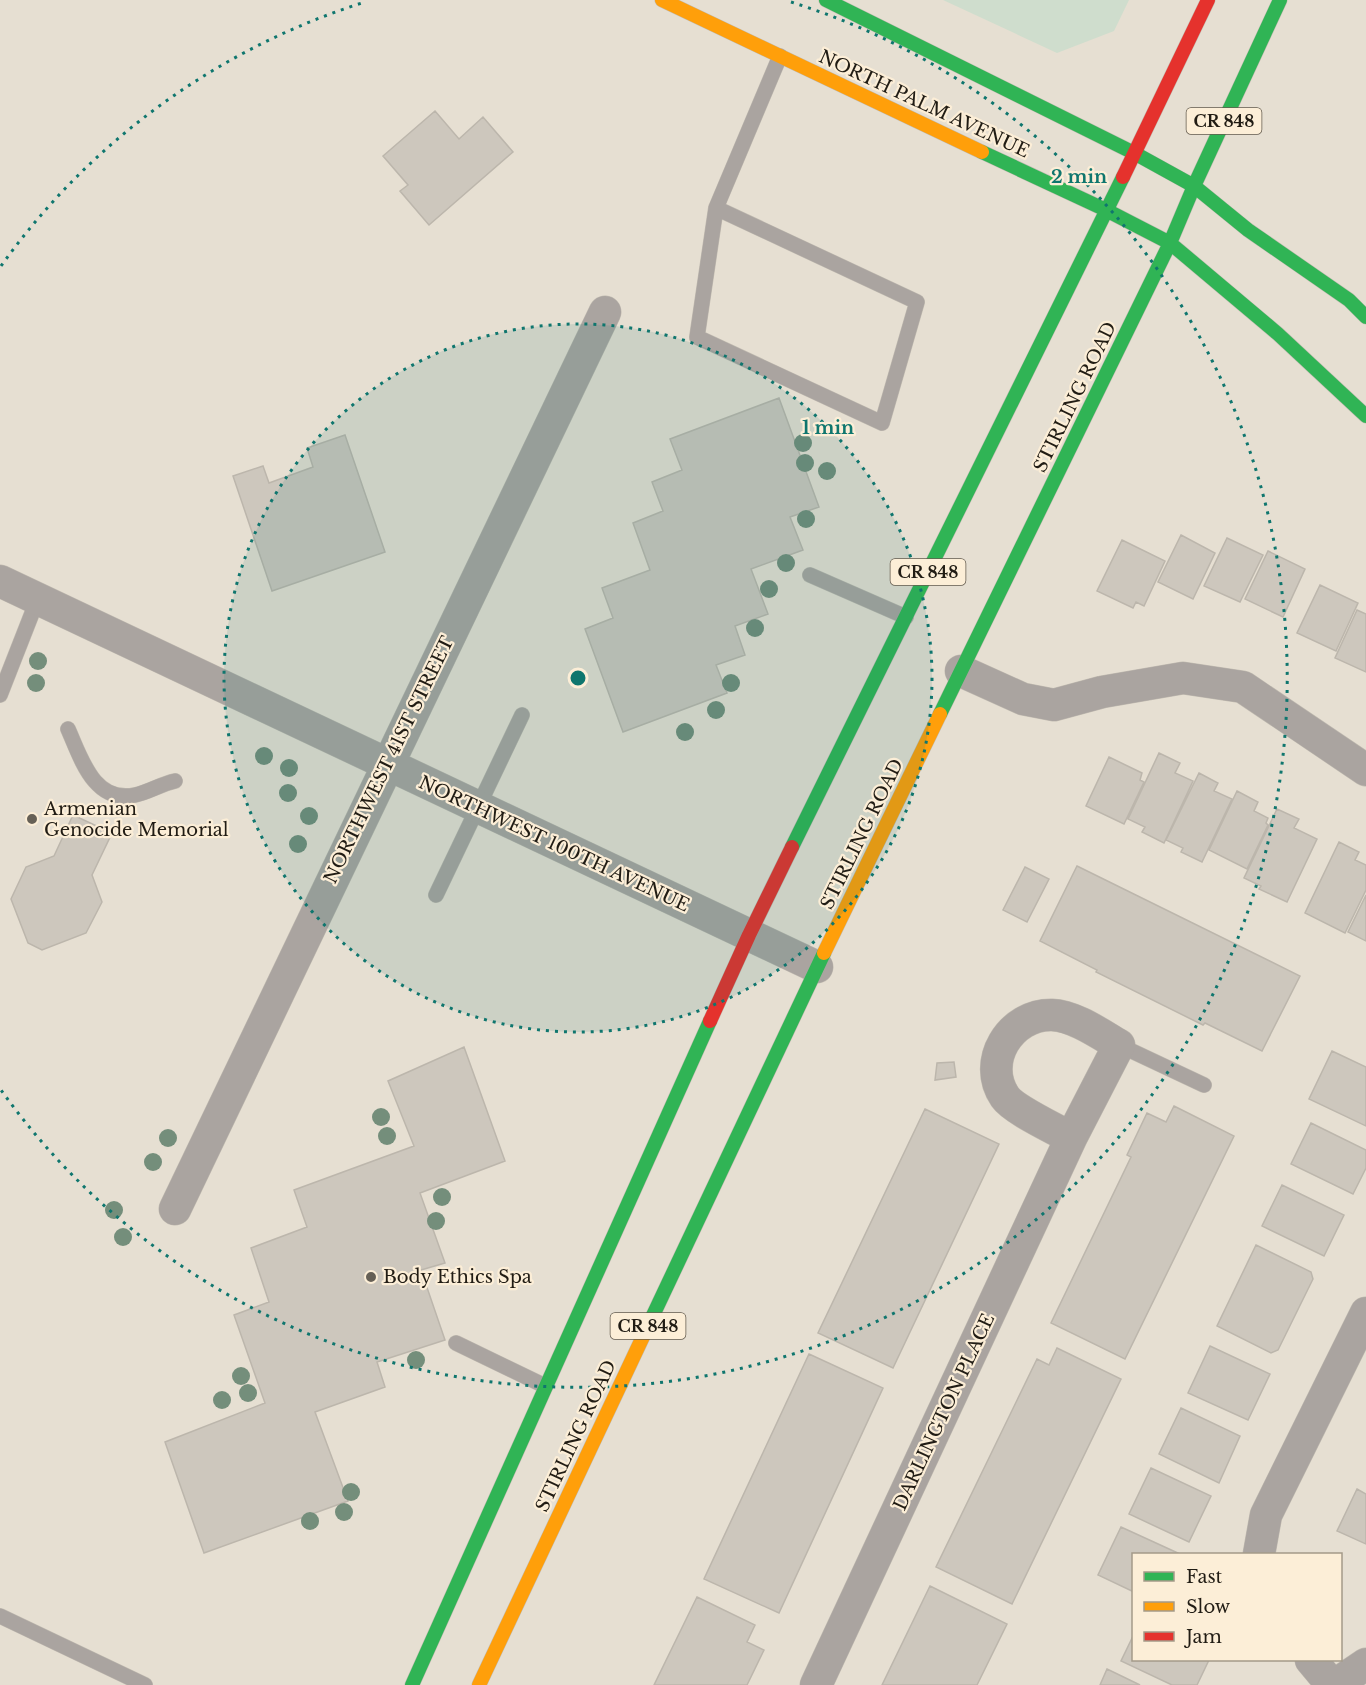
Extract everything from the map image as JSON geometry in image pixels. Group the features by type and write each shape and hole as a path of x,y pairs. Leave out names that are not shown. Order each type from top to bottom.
{"main road":[{"name":"NORTH PALM AVENUE","path":"662,0 1106,210 1170,243 1278,334 1366,416"},
{"path":"826,0 1136,154 1194,186 1248,230 1349,300 1366,316"},
{"name":"CR 848","path":"412,1685 749,935 1106,210 1136,154 1208,0"},
{"name":"STIRLING ROAD","path":"479,1685 817,967 1170,243 1280,0"}],"street":[{"name":"NORTHWEST 41ST STREET","path":"175,1209 605,312"},
{"name":"NORTHWEST 100TH AVENUE","path":"0,580 386,765 817,967"},
{"path":"962,671 1023,699 1054,705 1102,692 1183,678 1244,687 1366,770"},
{"path":"1071,1138 1006,1099 999,1085 996,1071 997,1058 1002,1045 1015,1028 1025,1021 1052,1016 1072,1021 1119,1045"},
{"name":"DARLINGTON PLACE","path":"816,1685 1071,1138 1119,1045"},
{"path":"1259,1553 1266,1515 1366,1313"},
{"path":"1313,1661 1334,1685 1366,1664"}],"lane":[{"path":"716,208 917,302 882,423 697,337 716,208 780,56"},
{"path":"810,575 906,617"},
{"path":"0,695 38,598"},
{"path":"436,896 522,715"},
{"path":"68,729 86,771 96,784 108,792 121,796 136,795 175,781"},
{"path":"1119,1045 1204,1085"},
{"path":"456,1343 545,1386"},
{"path":"0,1616 145,1685"}],"green space":[{"path":"943,0 1129,0 1114,31 1057,53"}],"building":[{"path":"435,111 459,139 483,117 513,152 429,225 400,191 408,185 383,156"},
{"path":"779,398 819,507 790,517 803,550 751,569 768,614 735,626 745,655 716,665 727,693 623,732 585,629 613,618 602,588 650,570 633,523 663,511 652,482 682,470 670,439"},
{"path":"345,435 385,552 272,591 233,476 263,466 269,483 313,467 307,448"},
{"path":"1181,535 1215,553 1193,599 1158,582"},
{"path":"1227,538 1263,555 1240,602 1204,586"},
{"path":"1122,540 1165,561 1144,606 1136,602 1133,608 1097,591"},
{"path":"1268,551 1305,569 1283,617 1245,599"},
{"path":"1320,585 1358,603 1336,651 1297,633"},
{"path":"1357,610 1366,614 1366,672 1335,658"},
{"path":"1159,753 1180,763 1175,773 1193,781 1164,843 1142,832 1145,827 1128,819"},
{"path":"1109,757 1142,773 1140,780 1144,782 1124,824 1086,806"},
{"path":"1199,773 1218,783 1214,791 1232,799 1202,862 1181,852 1183,848 1166,840"},
{"path":"1237,791 1258,802 1254,811 1268,818 1266,823 1268,825 1247,869 1209,850"},
{"path":"1277,809 1299,819 1294,828 1317,839 1287,902 1259,889 1261,886 1244,878"},
{"path":"73,815 112,833 92,875 102,902 86,933 42,950 28,943 11,899 26,867 54,856"},
{"path":"1339,842 1359,852 1355,860 1366,865 1366,890 1345,933 1305,913"},
{"path":"1077,866 1300,976 1262,1051 1205,1023 1203,1025 1096,972 1097,970 1040,941"},
{"path":"1025,867 1049,879 1027,922 1003,910"},
{"path":"1366,895 1366,941 1348,932"},
{"path":"464,1047 505,1161 420,1193 445,1263 421,1270 445,1340 377,1362 385,1387 315,1412 348,1501 204,1553 165,1442 265,1403 234,1315 269,1302 251,1248 307,1227 294,1190 414,1146 388,1081"},
{"path":"1332,1051 1366,1067 1366,1126 1309,1099"},
{"path":"954,1062 956,1077 935,1080 937,1063"},
{"path":"1174,1106 1234,1136 1125,1359 1051,1323 1131,1157 1127,1155 1147,1113 1166,1122"},
{"path":"925,1109 999,1144 893,1368 818,1333"},
{"path":"1311,1123 1366,1150 1366,1168 1353,1194 1291,1164"},
{"path":"1282,1185 1344,1215 1324,1256 1262,1226"},
{"path":"1256,1245 1311,1272 1313,1279 1278,1350 1271,1353 1217,1326"},
{"path":"1210,1346 1270,1374 1248,1420 1188,1393"},
{"path":"1057,1348 1121,1379 1012,1604 936,1567 1037,1359 1049,1365"},
{"path":"809,1354 883,1388 779,1613 704,1579"},
{"path":"1181,1408 1240,1436 1219,1483 1159,1454"},
{"path":"1151,1468 1211,1496 1189,1542 1129,1514"},
{"path":"1357,1489 1366,1494 1366,1544 1337,1531"},
{"path":"1121,1527 1178,1553 1132,1553 1132,1591 1098,1575"},
{"path":"930,1586 1007,1624 977,1685 882,1685"},
{"path":"697,1597 755,1625 747,1642 764,1650 747,1685 654,1685"},
{"path":"1132,1638 1132,1661 1209,1661 1197,1685 1172,1685 1121,1661"},
{"path":"1107,1669 1140,1685 1100,1685"}],"traffic: fast":[{"path":"826,0 1136,154 1194,186 1248,230 1349,300 1366,317"},
{"path":"940,714 1170,243 1280,0"},
{"path":"982,152 1106,210 1170,243 1278,334 1366,416"},
{"path":"792,847 1123,177"},
{"path":"648,1326 824,953"},
{"path":"412,1685 710,1021"}],"traffic: slow":[{"path":"662,0 982,152"},
{"path":"824,953 940,714"},
{"path":"479,1685 648,1326"}],"traffic: jam":[{"path":"1123,177 1208,0"},
{"path":"710,1021 792,847"}],"place":[{"name":"Armenian Genocide Memorial","path":"32,819"},
{"name":"Body Ethics Spa","path":"371,1277"}]}
